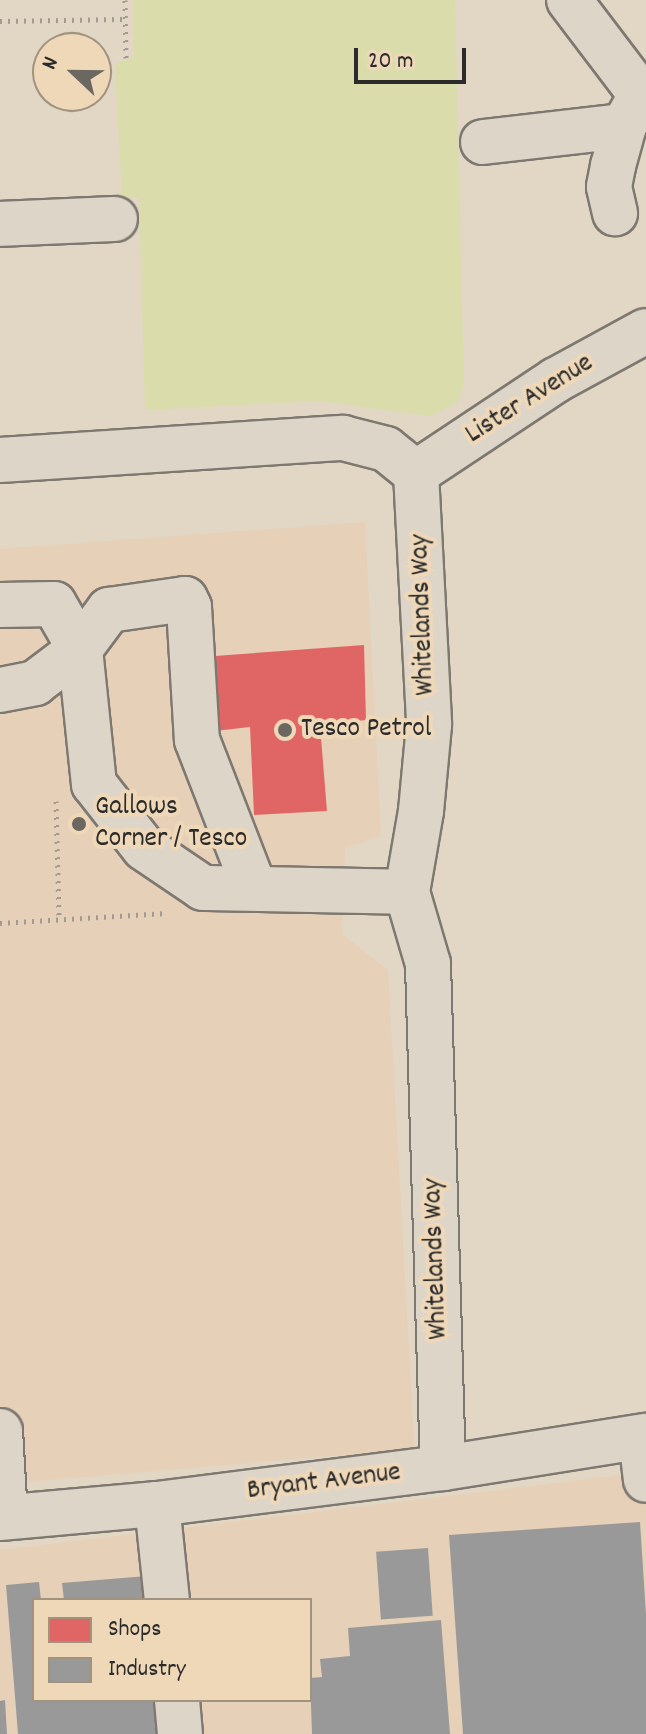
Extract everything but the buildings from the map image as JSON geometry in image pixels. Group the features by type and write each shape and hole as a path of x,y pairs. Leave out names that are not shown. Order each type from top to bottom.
{"street":[{"path":"569,0 637,105"},
{"path":"483,142 637,105"},
{"path":"615,213 609,187 637,105"},
{"path":"0,224 115,219"},
{"name":"Lister Avenue","path":"416,473 556,380 643,340"},
{"path":"0,460 343,438 386,449 416,473"},
{"name":"Whitelands Way","path":"416,473 429,725 421,811 407,892 428,964 443,1468"},
{"path":"0,690 35,683 80,649 109,610 154,601 187,601 197,740 254,887"},
{"path":"0,605 54,604 80,649 94,784 144,848 203,888 407,892"},
{"path":"0,1431 2,1517"},
{"path":"644,1437 646,1480"},
{"name":"Bryant Avenue","path":"2,1517 157,1504 443,1468 644,1437"},
{"path":"157,1504 167,1598"},
{"path":"177,1702 180,1734"}],"path":[{"path":"125,0 126,58"},
{"path":"0,21 124,19"},
{"path":"59,919 55,795 94,784"},
{"path":"0,923 181,913 203,888"}],"shaded area":[{"path":"365,522 381,836 345,848 342,934 388,970 415,1459 367,1453 0,1484 0,549"},
{"path":"646,1472 646,1734 0,1734 0,1550"}],"green space":[{"path":"133,0 455,0 464,386 457,403 430,416 319,401 145,410 139,198 122,198 115,64 134,57"}],"place":[{"name":"Tesco Petrol","path":"285,730"},
{"name":"Gallows Corner / Tesco","path":"79,824"}]}
